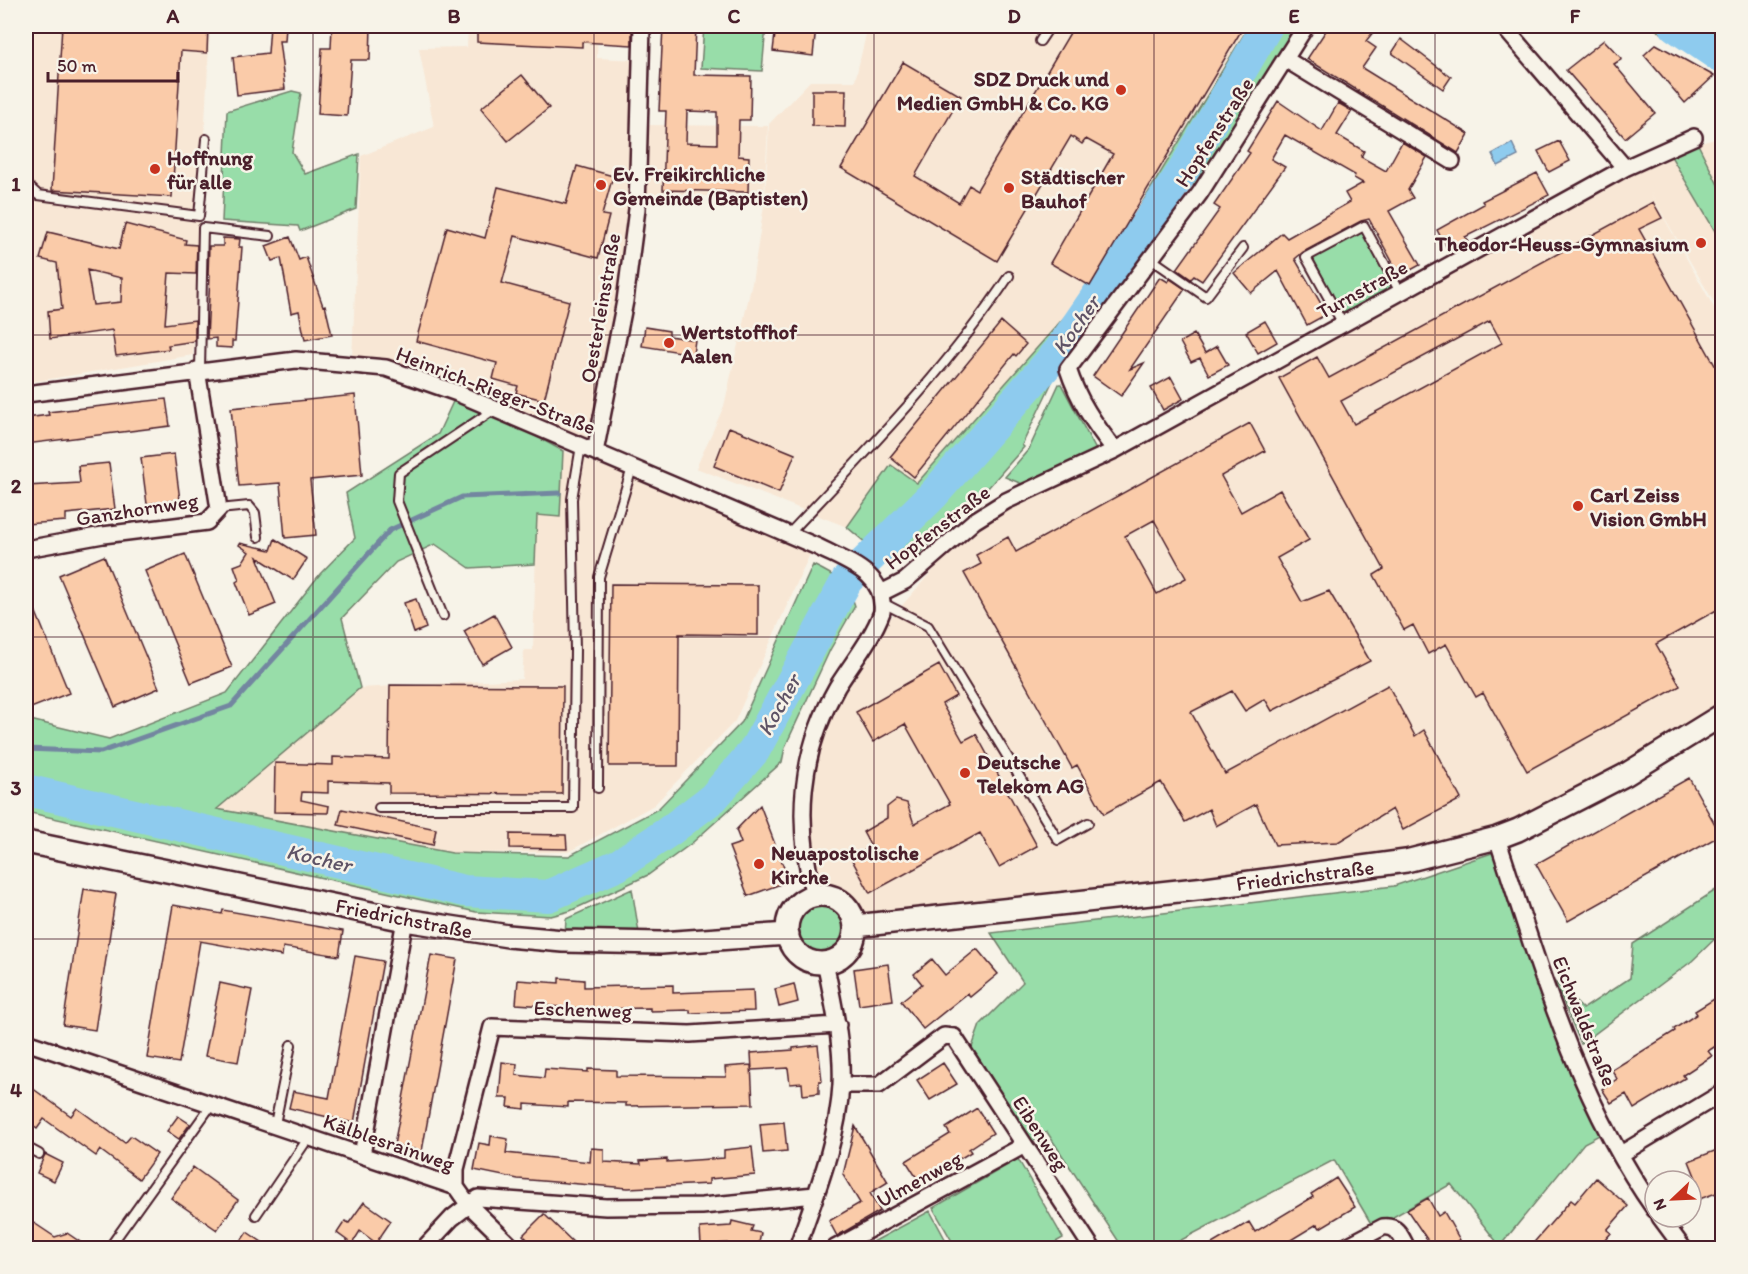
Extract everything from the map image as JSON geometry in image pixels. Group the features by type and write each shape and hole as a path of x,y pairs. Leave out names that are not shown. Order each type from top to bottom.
{"main road":[{"name":"Friedrichstraße","path":"855,926 1367,868 1497,838 1518,830 1625,775 1722,715"},
{"name":"Friedrichstraße","path":"26,842 405,920 508,936 620,944 704,942 788,934"},
{"path":"814,896 831,897 842,903 851,913 855,926 853,939 847,950 838,958 825,962 811,961 798,953 788,934 792,912 801,902 814,896"}],"street":[{"name":"Oesterleinstraße","path":"588,449 626,301 637,209 642,26"},
{"name":"Hopfenstraße","path":"814,896 802,834 801,805 808,758 824,714 878,621 882,598 904,582 974,521 1006,501 1115,450 1096,426 1080,399 1068,369 1200,193 1306,26"},
{"path":"1503,26 1625,168"},
{"path":"1285,60 1452,161"},
{"name":"Turnstraße","path":"1115,450 1625,168 1695,137"},
{"name":"Heinrich-Rieger-Straße","path":"26,394 199,370 296,360 376,367 457,393 819,547 871,576 882,598"},
{"name":"Ganzhornweg","path":"26,549 103,535 207,522 219,509 199,370"},
{"name":"Eichwaldstraße","path":"1497,838 1550,999 1583,1079 1643,1190"},
{"path":"362,1155 405,920"},
{"path":"797,1248 832,1139 841,1085 838,1025 825,962"},
{"name":"Eschenweg","path":"456,1187 456,1169 492,1027 690,1034 838,1025"},
{"name":"Eibenweg","path":"841,1085 879,1085 944,1036 956,1039 1023,1146 1092,1248"},
{"name":"Kälblesrainweg","path":"26,1042 456,1187 468,1204 513,1248"},
{"path":"1622,1154 1722,1093"},
{"name":"Ulmenweg","path":"835,1248 1023,1146"},
{"path":"424,1248 468,1204 478,1198 495,1197 606,1207 702,1206 815,1195"},
{"path":"1343,1248 1383,1227 1390,1226 1396,1229 1407,1248"},
{"path":"1669,1229 1683,1248"}],"lane":[{"path":"1040,41 1050,26"},
{"path":"26,184 38,195 199,216 206,139"},
{"path":"1343,324 1306,257 1364,226 1400,292"},
{"path":"199,370 203,228 270,236"},
{"path":"1150,258 1206,297 1243,248"},
{"path":"789,534 870,448 973,329 1009,276"},
{"path":"443,616 408,532 398,501 399,473 495,409"},
{"path":"379,808 573,808 575,650 572,499 588,449"},
{"path":"598,788 599,577 632,468"},
{"path":"219,509 249,506 255,513 258,537"},
{"path":"882,598 928,626 1058,840 1088,824"},
{"path":"275,1125 291,1045"},
{"path":"109,1248 212,1104"},
{"path":"256,1215 310,1136"},
{"path":"26,1147 39,1154"}],"shaded area":[{"path":"26,26 210,26 193,355 26,383"},
{"path":"468,26 598,26 597,58 638,60 637,125 768,126 764,198 636,194 593,448 352,359 361,156 434,127 419,48 467,47"},
{"name":"Städtischer Bauhof","path":"868,26 1249,26 1092,286 917,483 891,465 847,527 696,468 724,406 752,283 765,199 769,124 810,81 855,81"},
{"path":"1722,137 1722,316 1649,191 1722,322 1722,704 1563,808 1497,838 855,926 836,899 814,896 802,805 837,688 890,619 948,553 1006,501 1251,376 1638,170 1697,144"},
{"path":"563,451 814,545 735,721 654,805 568,852 452,853 217,809 360,688 522,679 524,650 533,650 537,515 560,517"}],"green space":[{"path":"704,26 766,26 762,71 701,68"},
{"path":"1249,26 1296,26 1195,186 1172,174 1126,247 1040,363 1054,378 1022,445 1024,447 980,497 960,511 920,553 887,561 847,527 891,465 917,483 1092,286"},
{"path":"1650,26 1722,26 1722,70 1718,68"},
{"path":"292,91 301,93 292,152 305,174 359,154 356,209 300,231 298,226 222,221 227,111"},
{"path":"1697,142 1722,193 1722,243 1669,153"},
{"path":"1362,232 1392,288 1343,315 1313,258"},
{"path":"1059,384 1097,452 1027,486 1005,477 1029,449"},
{"path":"457,393 563,451 560,517 537,515 535,564 470,568 435,544 396,562 342,618 360,688 217,809 452,853 569,856 658,809 742,722 813,565 840,581 849,591 855,606 830,650 785,747 782,762 692,843 648,875 570,911 551,916 476,912 26,812 26,719 109,739 227,693 320,574 355,538 346,493 438,434"},
{"path":"1498,851 1605,1132 1584,1143 1500,1246 1451,1184 1393,1217 1391,1222 1373,1227 1334,1160 1166,1248 1123,1248 1047,1132 1029,1144 970,1053 980,1025 1023,982 991,933 1394,886"},
{"path":"1722,886 1722,932 1692,961 1581,1044 1555,982 1583,1009 1630,978 1633,944"},
{"path":"632,889 640,939 565,935 566,919"},
{"path":"822,901 832,903 841,909 847,918 849,928 847,938 841,947 832,953 822,955 812,953 803,947 797,938 795,928 797,918 803,909 812,903"},
{"path":"1018,1159 1063,1238 1045,1248 956,1248 933,1208"},
{"path":"930,1211 950,1248 862,1248"}],"water":[{"path":"1512,143 1518,156 1498,166 1492,154"}],"building":[{"path":"62,26 208,26 207,53 181,51 172,197 52,190"},
{"path":"270,26 286,26 285,41 279,41 285,89 237,95 233,57 268,53"},
{"path":"332,26 371,26 370,60 351,60 347,116 318,114 322,48 331,48"},
{"path":"477,26 632,26 632,45 582,42 582,47 477,42"},
{"path":"663,26 696,26 694,75 751,76 750,120 739,120 738,156 749,157 748,192 663,190 666,111 659,111","holes":["687,111 717,112 717,144 686,143"]},
{"path":"776,26 816,26 813,56 773,51"},
{"path":"1074,26 1244,26 1090,286 1050,263 1113,154 1086,139 1082,144 1071,136 997,261 841,168 903,62 961,96 915,176 959,203 969,185 977,190"},
{"path":"1329,26 1378,26 1366,41 1376,48 1362,68 1469,134 1458,153 1307,59"},
{"path":"1401,39 1451,77 1443,89 1392,53"},
{"path":"1604,40 1622,59 1614,64 1655,113 1625,138 1566,70"},
{"path":"1656,44 1714,76 1685,103 1644,55"},
{"path":"522,75 549,108 508,141 481,108"},
{"path":"812,90 846,90 845,127 812,126"},
{"path":"1278,101 1322,131 1338,103 1352,111 1337,135 1364,151 1361,157 1386,171 1402,142 1427,157 1408,190 1413,198 1389,211 1420,265 1400,276 1369,219 1361,221 1303,252 1295,259 1327,314 1307,325 1278,271 1251,293 1234,273 1282,233 1287,238 1350,202 1345,193 1363,183 1354,178 1355,175 1285,135 1271,159 1285,167 1202,281 1194,276 1191,279 1177,269 1220,209 1214,205 1250,153 1247,151"},
{"path":"1559,141 1570,161 1549,172 1538,151"},
{"path":"577,166 613,176 602,215 609,216 598,258 515,236 502,283 569,301 544,400 516,393 518,386 493,379 497,363 416,341 447,227 485,238 498,187 566,204"},
{"path":"1537,173 1549,195 1465,237 1468,241 1449,252 1437,230 1484,204 1482,201"},
{"name":"Carl Zeiss Vision GmbH","path":"1653,202 1662,218 1639,229 1722,378 1722,607 1656,644 1680,686 1527,771 1483,693 1476,697 1446,644 1428,654 1413,625 1404,630 1374,575 1384,569 1279,378 1317,357 1329,378","holes":["1490,321 1502,343 1354,424 1341,401"]},
{"path":"125,224 186,240 185,244 197,245 196,274 169,273 165,324 195,320 195,341 168,345 169,349 116,356 112,330 50,339 48,311 62,309 57,263 40,259 48,232 119,249","holes":["87,270 122,278 121,302 93,305"]},
{"path":"290,237 299,260 306,257 323,306 325,305 332,335 305,340 299,311 291,313 281,258 272,261 266,246"},
{"path":"223,238 240,239 239,247 242,247 235,341 232,341 232,348 216,347 216,338 207,339 209,246 223,246"},
{"path":"1160,277 1168,282 1170,279 1185,289 1130,369 1144,363 1121,396 1093,376"},
{"path":"1265,321 1277,342 1258,353 1246,332"},
{"path":"1001,322 1026,344 1016,356 1014,354 914,477 890,457"},
{"name":"Wertstoffhof Aalen","path":"645,327 669,331 669,336 695,340 693,354 642,346"},
{"path":"1194,334 1205,353 1217,346 1228,365 1209,375 1200,358 1191,362 1180,342"},
{"path":"1171,377 1183,399 1163,410 1151,388"},
{"path":"355,395 362,475 310,480 316,535 285,538 280,483 239,486 231,408"},
{"path":"166,399 170,426 26,444 26,418 49,415 48,412"},
{"path":"1250,423 1265,451 1221,476 1241,512 1280,490 1309,540 1277,558 1302,602 1329,591 1370,661 1272,711 1265,699 1245,711 1232,691 1191,712 1225,774 1388,685 1415,736 1424,730 1461,799 1403,830 1392,809 1338,842 1275,845 1256,804 1216,826 1209,809 1185,822 1161,782 1104,814 1077,765 1072,768 964,573 981,564 976,555 1008,537 1016,552","holes":["1154,520 1186,578 1157,594 1125,536"]},
{"path":"729,427 795,454 779,493 714,466"},
{"path":"174,454 180,500 147,504 141,458"},
{"path":"109,463 115,509 66,514 66,521 26,524 26,486 80,483 78,466"},
{"path":"275,539 307,559 293,580 257,557 276,604 249,615 236,582 239,580 234,566 242,563 249,552 239,545 240,543 271,550"},
{"path":"185,554 232,667 191,683 145,571"},
{"path":"104,556 159,688 115,707 59,575"},
{"path":"611,584 758,585 758,635 679,634 678,766 609,766"},
{"path":"26,588 69,693 26,710"},
{"path":"416,599 426,628 414,633 404,603"},
{"path":"494,614 512,647 482,664 464,631"},
{"name":"Deutsche Telekom AG","path":"939,665 956,696 942,704 963,741 976,734 1037,846 999,867 980,833 870,893 851,858 871,847 863,832 887,818 887,807 896,800 907,803 914,824 950,804 905,724 873,742 856,712"},
{"path":"390,685 563,686 562,794 389,793 389,783 328,781 328,793 302,792 301,800 329,806 328,813 274,812 275,763 333,765 333,757 389,759"},
{"path":"1689,778 1721,835 1568,921 1536,864"},
{"name":"Neuapostolische Kirche","path":"760,805 789,881 748,896 729,847 741,843 736,830"},
{"path":"342,809 436,829 433,845 338,825"},
{"path":"510,834 566,835 567,849 510,848"},
{"path":"84,889 116,894 95,1030 63,1025"},
{"path":"173,905 222,914 223,910 343,931 339,956 283,947 282,956 200,941 179,1063 147,1058"},
{"path":"977,949 998,974 970,997 968,993 923,1029 901,1001 922,984 914,974 932,959 945,975"},
{"path":"431,955 457,959 422,1151 394,1145"},
{"path":"355,956 383,961 354,1123 289,1108 293,1091 329,1098"},
{"path":"888,964 893,1000 859,1005 854,969"},
{"path":"559,978 584,980 584,987 673,985 673,993 753,990 754,1011 690,1013 690,1010 650,1011 650,1008 593,1009 516,1004 518,980 559,983"},
{"path":"220,983 252,990 238,1062 205,1056"},
{"path":"794,984 798,1002 779,1007 775,989"},
{"path":"1722,994 1722,1042 1708,1051 1712,1056 1683,1075 1685,1078 1634,1109 1626,1094 1611,1103 1602,1089 1617,1079 1612,1070 1675,1031 1674,1029 1697,1014 1695,1011"},
{"path":"818,1045 822,1081 819,1081 819,1093 803,1095 802,1083 790,1084 788,1068 752,1070 751,1053 793,1050 793,1048"},
{"path":"502,1062 517,1064 516,1075 544,1078 545,1069 588,1072 588,1069 616,1070 616,1076 726,1077 725,1067 751,1065 753,1104 626,1106 626,1103 568,1102 568,1107 525,1104 525,1109 508,1107 509,1098 499,1098"},
{"path":"943,1063 957,1084 930,1100 917,1080"},
{"path":"32,1088 71,1116 77,1108 125,1143 131,1136 157,1154 139,1179 100,1150 96,1156 44,1119 37,1129 26,1121 26,1097"},
{"path":"977,1108 993,1133 969,1149 971,1152 920,1183 906,1161 950,1134 946,1128"},
{"path":"178,1116 190,1124 179,1139 167,1131"},
{"path":"784,1122 787,1151 763,1153 760,1124"},
{"path":"855,1126 888,1182 870,1193 880,1211 837,1236 829,1221 860,1203 843,1175"},
{"path":"491,1136 508,1139 506,1153 590,1162 591,1148 604,1149 604,1162 641,1164 640,1161 667,1159 667,1162 724,1158 724,1150 752,1147 755,1175 709,1179 709,1184 628,1188 518,1179 474,1170 479,1143 490,1145"},
{"path":"1722,1148 1722,1191 1703,1198 1703,1169 1692,1169 1689,1161"},
{"path":"45,1154 63,1163 54,1181 37,1173"},
{"path":"193,1167 238,1200 217,1230 171,1198"},
{"path":"1336,1178 1355,1207 1320,1228 1317,1224 1289,1241 1293,1248 1205,1248 1249,1222 1255,1232 1313,1197 1311,1194"},
{"path":"1596,1178 1628,1206 1607,1230 1611,1233 1598,1248 1529,1248 1571,1200 1575,1203"},
{"path":"1428,1198 1438,1216 1444,1212 1460,1240 1446,1248 1433,1248 1407,1210"},
{"path":"364,1202 391,1221 376,1243 360,1231 352,1244 337,1233 345,1221 349,1223"},
{"path":"544,1214 579,1248 536,1248 523,1235"},
{"path":"732,1221 753,1226 751,1231 761,1233 758,1248 726,1248 727,1243 701,1245 700,1228 731,1226"},
{"path":"34,1223 55,1237 67,1233 89,1248 26,1248 26,1226"},
{"path":"247,1232 271,1248 236,1248"}],"waterway":[{"name":"Kocher","path":"26,790 465,891 548,896 618,865 668,832 713,798 754,751 847,580 934,494 1059,351 1183,171 1267,26"},
{"name":"Kocher","path":"1675,26 1722,58"},
{"path":"26,749 101,752 231,706 390,530 462,497 559,493"}],"place":[{"name":"SDZ Druck und Medien GmbH & Co. KG","path":"1121,90"},
{"name":"Hoffnung für alle","path":"155,169"},
{"name":"Ev. Freikirchliche Gemeinde (Baptisten)","path":"601,185"},
{"name":"Städtischer Bauhof","path":"1009,188"},
{"name":"Theodor-Heuss-Gymnasium","path":"1701,243"},
{"name":"Wertstoffhof Aalen","path":"669,343"},
{"name":"Carl Zeiss Vision GmbH","path":"1578,506"},
{"name":"Deutsche Telekom AG","path":"965,773"},
{"name":"Neuapostolische Kirche","path":"759,864"}]}
